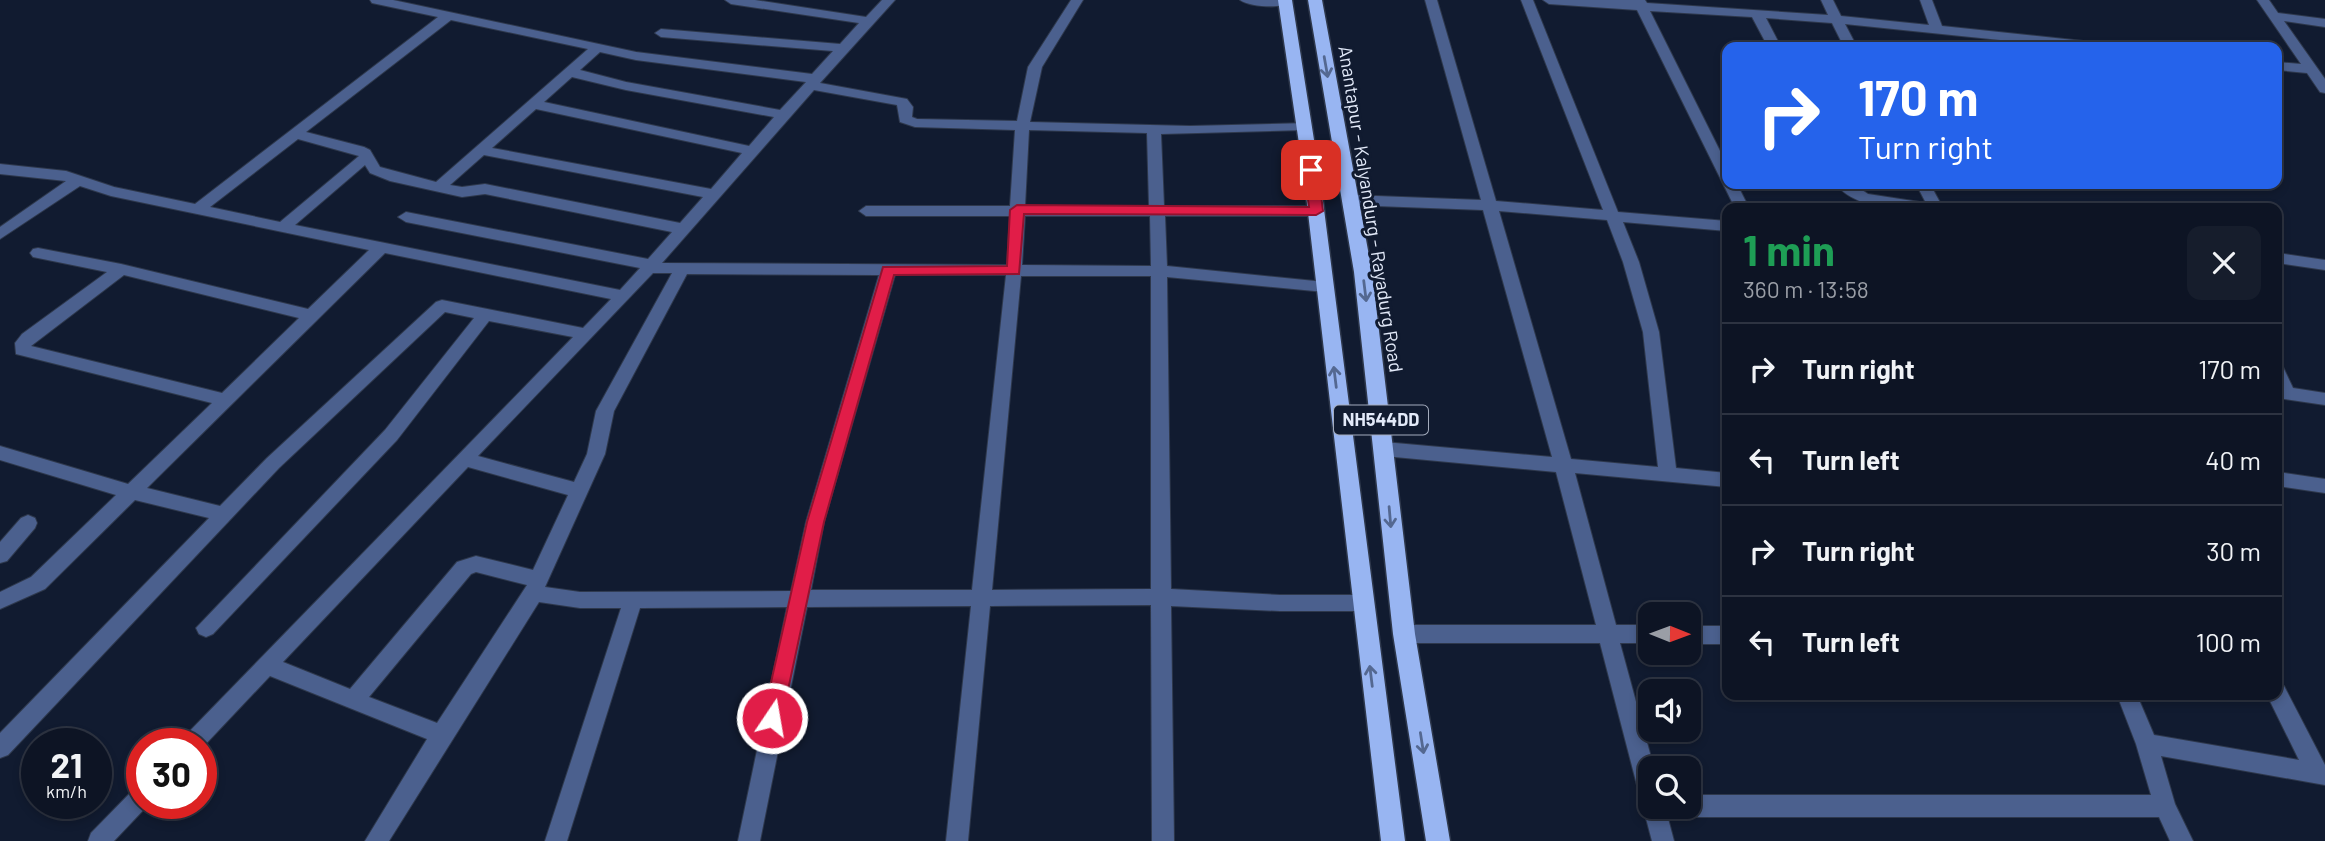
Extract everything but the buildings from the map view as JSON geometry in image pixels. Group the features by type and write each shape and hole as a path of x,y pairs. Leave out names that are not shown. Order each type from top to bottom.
{"highway":[{"name":"Anantapur - Kalyandurg - Rayadurg Road","path":"1315,0 1363,272 1404,634 1438,841"},
{"name":"NH544DD","path":"1286,1 1316,211 1392,841"}],"street":[{"path":"731,0 868,21"},
{"path":"207,728 624,296 842,48 889,0"},
{"path":"957,841 1014,271 1023,124 1035,66 1077,0"},
{"path":"1247,0 1286,1"},
{"path":"1431,0 1563,463 1640,756"},
{"path":"1527,0 1631,262 1651,332 1668,474"},
{"path":"1549,0 1640,3 1835,19 2055,42"},
{"path":"1827,0 1847,42"},
{"path":"1926,0 1950,42"},
{"path":"2263,0 2325,89"},
{"path":"376,1 597,48 813,82 902,103 906,107 905,119 915,123 1154,129 1304,126"},
{"path":"1640,3 1722,169"},
{"path":"1757,14 1771,42"},
{"path":"198,209 448,16"},
{"path":"2274,16 2325,23"},
{"path":"660,33 842,48"},
{"path":"439,187 597,48"},
{"path":"2282,66 2310,69"},
{"path":"570,72 626,86 784,115"},
{"path":"534,104 607,122 752,151"},
{"path":"1154,129 1159,271 1163,841"},
{"path":"295,134 359,150 368,156 374,170 380,173 462,192 485,189 683,229"},
{"path":"481,150 714,194"},
{"path":"283,228 368,156"},
{"path":"0,169 58,175 111,191 283,228 624,296"},
{"path":"0,184 19,172"},
{"path":"0,234 78,180"},
{"path":"1849,189 1871,203"},
{"path":"1350,200 1489,205 1722,226"},
{"path":"866,211 1316,211"},
{"path":"406,217 650,267 1159,271 1325,287"},
{"path":"0,601 38,583 381,248"},
{"path":"38,253 313,316"},
{"path":"2282,259 2325,265"},
{"path":"376,841 536,586 596,454 605,411 681,269"},
{"path":"121,270 28,338 23,343 22,350 226,400"},
{"path":"749,841 815,522 888,270"},
{"path":"0,748 272,463 442,306 586,334"},
{"path":"206,628 391,435 486,314"},
{"path":"2282,393 2325,399"},
{"path":"1384,449 1563,463 1722,479"},
{"path":"0,453 131,492 223,514"},
{"path":"464,459 579,491"},
{"path":"2282,480 2325,486"},
{"path":"0,555 28,523"},
{"path":"354,700 464,568 476,564 567,600 1160,597 1280,603 1363,603"},
{"path":"556,841 633,600"},
{"path":"1404,634 1638,634"},
{"path":"1701,635 1722,635"},
{"path":"266,665 441,735"},
{"path":"2129,700 2147,744 2165,806 2182,841"},
{"path":"2281,700 2321,774"},
{"path":"2147,744 2321,774"},
{"path":"1701,806 2165,806"},
{"path":"99,841 126,813"},
{"path":"1657,819 1663,841"}],"route":[{"path":"772,718 815,522 888,270 1014,271 1017,210 1316,211 1311,170"}]}
